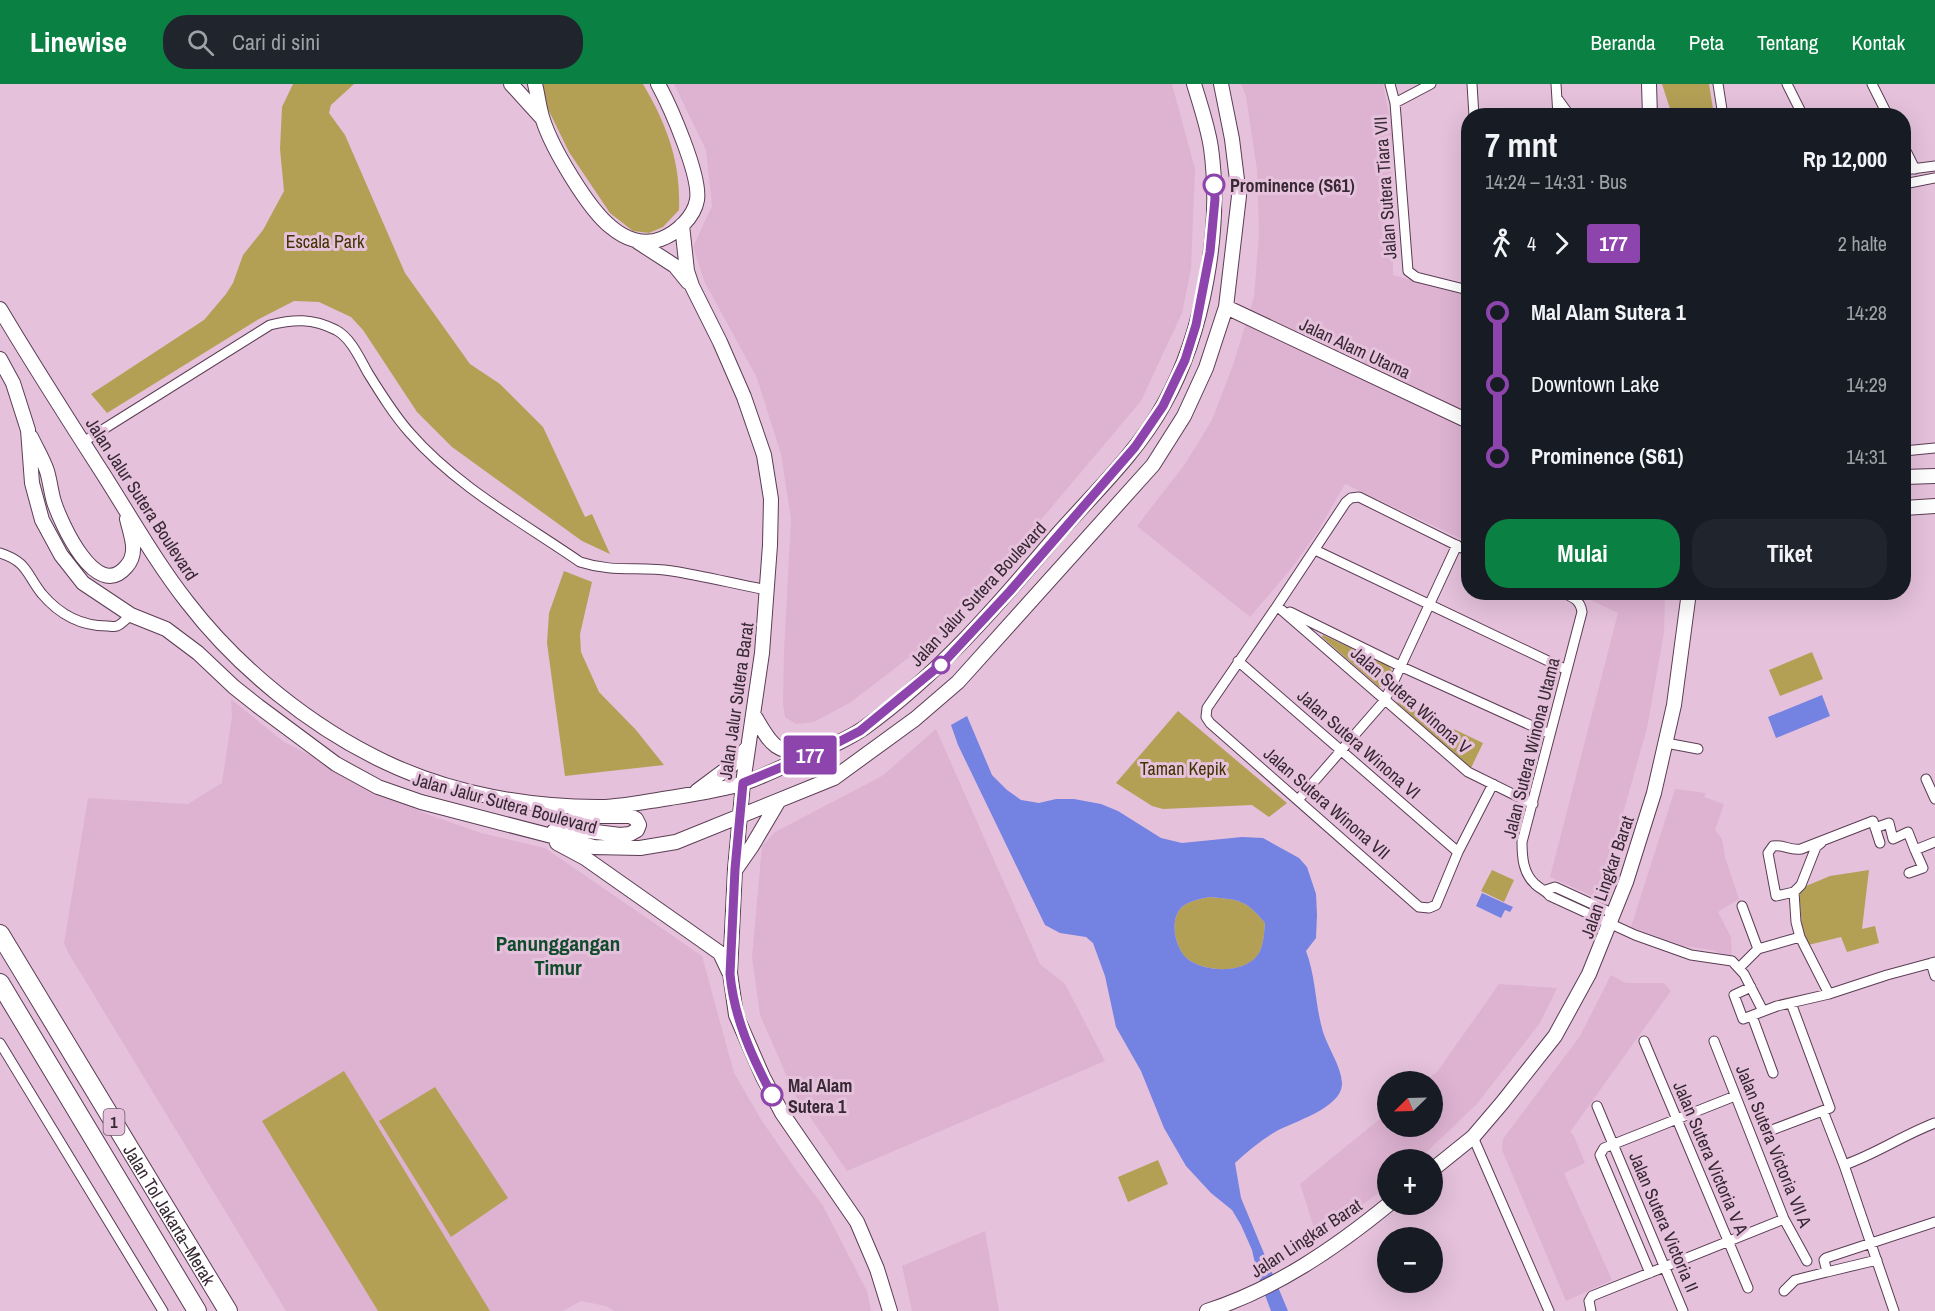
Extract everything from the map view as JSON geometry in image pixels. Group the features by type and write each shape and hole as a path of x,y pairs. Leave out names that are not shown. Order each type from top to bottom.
{"highway":[{"name":"Jalan Tol Jakarta–Merak","path":"0,933 228,1311"},
{"name":"Jalan Tol Jakarta–Merak","path":"0,984 197,1311"}],"main road":[{"path":"511,84 543,120"},
{"path":"535,84 543,120"},
{"path":"637,241 652,242 667,237 682,225 694,209 697,199 696,185 675,117 658,84"},
{"name":"Jalan Jalur Sutera Boulevard","path":"0,309 82,442 189,604 213,633 274,690 317,723 388,764 460,790 539,805 609,807 693,794 743,783 823,750 860,731 944,662 1010,591 1135,447 1163,406 1185,360 1196,325 1210,252 1215,199 1210,145 1194,84"},
{"name":"Jalan Jalur Sutera Boulevard","path":"0,359 13,383 28,430 32,483 42,520 61,555 83,583 131,615 166,629 198,653 234,687 283,726 336,764 369,782 421,802 594,847 640,848 676,842 834,778 915,719 958,682 1153,465 1184,416 1206,368 1226,307 1239,196 1232,139 1221,84"},
{"path":"1648,84 1650,108"},
{"name":"Jalan Jalur Sutera Barat","path":"543,120 565,166 599,215 619,233 637,241 675,266 692,286"},
{"name":"Jalan Jalur Sutera Barat","path":"682,225 687,271 744,397 764,455 771,499 762,653 743,783 735,869 730,974 736,1015 763,1077 782,1113 857,1222 877,1269 890,1311"},
{"name":"Jalan Alam Utama","path":"1226,307 1461,418"},
{"path":"28,430 47,471 53,500 61,519 72,541 96,573 109,576 122,572 130,563 134,548 125,509"},
{"path":"1911,477 1935,476"},
{"path":"1911,508 1935,506"},
{"name":"Jalan Lingkar Barat","path":"1443,1161 1473,1137 1502,1103 1565,1020 1590,974 1640,843 1674,705 1688,600"},
{"path":"754,715 773,745 791,753 823,750"},
{"path":"693,794 732,765 748,746"},
{"path":"735,869 752,846 778,802"},
{"path":"534,831 588,831 620,835 630,834 637,830 639,825 636,819 630,816 594,816 539,805"},
{"path":"534,831 585,858 720,953 730,974"},
{"name":"Jalan Lingkar Barat","path":"1207,1311 1277,1283 1351,1235 1377,1214"}],"street":[{"name":"Jalan Sutera Tiara VII","path":"1390,84 1395,103 1408,271 1416,277 1461,288"},
{"path":"1395,103 1431,84"},
{"path":"1472,84 1474,108"},
{"path":"1556,84 1558,108"},
{"path":"1718,84 1722,108"},
{"path":"1787,84 1799,108"},
{"path":"1872,84 1884,108"},
{"path":"1557,98 1564,108"},
{"path":"1911,161 1915,169"},
{"path":"1911,169 1935,166"},
{"path":"1911,183 1935,178"},
{"path":"82,442 270,325 293,319 315,322 338,331 353,347 388,405 410,433 434,457 465,484 580,562 620,570 671,571 767,590"},
{"path":"1911,450 1935,448"},
{"path":"1238,661 1278,606 1346,502 1352,498 1359,497 1461,547"},
{"path":"1298,800 1385,700 1457,545"},
{"path":"1315,550 1567,670"},
{"path":"0,553 14,558 26,569 41,593 57,609 75,620 94,626 117,626 131,615"},
{"name":"Jalan Sutera Winona Utama","path":"1577,600 1582,612 1522,842 1522,862 1535,884 1545,890 1555,887 1612,919 1635,935 1691,955 1732,961 1739,968"},
{"path":"1278,606 1402,667 1550,734"},
{"name":"Jalan Sutera Winona V","path":"1278,606 1468,772 1533,804"},
{"name":"Jalan Sutera Winona VII","path":"1238,661 1207,708 1206,717 1210,723 1419,907 1429,909 1436,904 1458,852"},
{"name":"Jalan Sutera Winona VI","path":"1238,661 1458,852"},
{"path":"1666,743 1698,749"},
{"path":"1926,778 1935,799"},
{"path":"1458,852 1493,784"},
{"path":"1822,842 1816,847 1801,885 1794,892 1776,896 1769,850 1779,845 1786,849 1796,850 1873,821 1880,843"},
{"path":"1875,828 1889,824 1893,839 1908,832 1923,868 1909,873"},
{"path":"1915,850 1935,842"},
{"path":"1794,892 1800,937 1829,994"},
{"path":"1742,906 1758,949"},
{"path":"1763,1011 1739,968 1758,949 1800,937"},
{"path":"1751,987 1734,995 1743,1019 1763,1011 1933,963 1935,976"},
{"path":"1772,1130 1830,1108 1791,1003"},
{"path":"1752,1016 1773,1073"},
{"name":"Jalan Sutera Victoria V A","path":"1644,1041 1748,1288"},
{"name":"Jalan Sutera Victoria VII A","path":"1714,1041 1784,1219 1807,1261"},
{"path":"0,1043 163,1311"},
{"path":"1614,1145 1735,1096"},
{"name":"Jalan Sutera Victoria II","path":"1598,1107 1683,1311"},
{"path":"1823,1112 1844,1165 1894,1311"},
{"path":"1844,1165 1869,1156 1935,1123"},
{"path":"1473,1137 1549,1311"},
{"name":"Jalan Sutera Victoria II","path":"1614,1145 1604,1148 1599,1155 1650,1273"},
{"path":"1590,1309 1589,1301 1592,1296 1784,1219"},
{"path":"1827,1272 1825,1259 1935,1222"},
{"path":"1784,1291 1795,1280 1877,1260"}],"shaded area":[{"path":"674,84 1172,84 1195,169 1191,269 1182,313 1141,401 954,623 851,702 814,722 796,724 785,717 783,704 784,651 791,519 781,454 757,378 705,283 693,247 712,206 706,150"},
{"path":"1241,84 1383,84 1392,129 1393,275 1461,294 1461,539 1345,484 1318,531 1291,569 1250,617 1137,526 1185,464 1212,420 1233,365 1254,297 1259,234 1257,170 1246,96"},
{"path":"1591,600 1665,600 1664,633 1647,728 1599,899 1550,877 1618,613"},
{"path":"231,699 284,742 424,813 481,833 545,848 702,956 734,1073 762,1121 822,1204 867,1291 871,1311 614,1311 606,1306 581,1301 563,1311 286,1311 64,943 88,798 188,804 222,783 232,716"},
{"path":"936,729 1040,964 1065,984 1105,1061 847,1171 795,1095 760,1015 752,957 762,846 775,832 882,776"},
{"path":"1675,789 1706,793 1704,797 1724,804 1715,830 1722,839 1725,857 1739,899 1718,912 1731,937 1732,958 1712,950 1683,946 1631,927"},
{"path":"1611,975 1626,983 1664,983 1671,991 1570,1132 1573,1134 1585,1163 1564,1173 1612,1280 1566,1301 1502,1150 1503,1139 1580,1036"},
{"path":"1499,984 1557,988 1540,1023 1476,1105 1443,1136 1443,1071 1438,1071"},
{"path":"1377,1121 1377,1137 1442,1137 1430,1149 1377,1149 1377,1194 1317,1237 1300,1184"},
{"path":"985,1231 999,1311 912,1311 902,1266"}],"green space":[{"name":"Escala Park","path":"293,84 354,84 331,105 329,113 345,135 405,273 470,364 500,384 543,427 585,517 592,514 610,554 582,541 452,447 417,412 363,330 351,317 319,302 294,301 259,319 107,413 91,394 204,320 226,294 233,283 243,255 263,230 284,191 280,149 282,107"},
{"path":"541,84 643,84 659,114 671,144 678,176 679,210 663,227 649,233 633,231 610,213 569,152 547,107"},
{"path":"1662,84 1709,84 1713,108 1670,108"},
{"path":"564,571 592,582 580,634 581,652 599,692 636,730 664,765 565,776 547,643 549,613"},
{"path":"1323,635 1389,666 1393,673 1387,686 1379,687 1322,637"},
{"path":"1812,652 1823,679 1780,696 1769,670"},
{"path":"1395,701 1483,743 1471,768"},
{"name":"Taman Kepik","path":"1178,711 1287,803 1269,817 1252,805 1163,809 1152,806 1116,783"},
{"path":"1492,870 1514,880 1504,902 1481,891"},
{"path":"1869,870 1862,929 1875,926 1879,943 1847,952 1841,937 1808,945 1802,927 1799,889 1830,876"},
{"path":"1210,897 1241,902 1252,909 1265,923 1263,941 1255,959 1238,967 1217,969 1197,964 1184,956 1176,936 1177,915 1186,904"},
{"path":"344,1071 490,1311 378,1311 262,1121"},
{"path":"435,1087 508,1198 451,1237 379,1121"},
{"path":"1158,1160 1168,1184 1128,1202 1118,1177"}],"water":[{"path":"1822,695 1830,716 1776,738 1768,717"},
{"path":"967,716 992,775 1021,800 1039,803 1056,799 1074,799 1101,804 1118,811 1161,838 1182,843 1242,837 1263,838 1299,858 1307,867 1316,894 1317,915 1316,938 1306,951 1323,1032 1341,1077 1340,1092 1326,1107 1275,1132 1235,1163 1241,1198 1288,1311 1271,1311 1258,1276 1252,1250 1241,1225 1232,1210 1211,1193 1186,1166 1164,1128 1141,1071 1116,1027 1105,976 1093,943 1086,937 1060,933 1045,925 958,745 951,725","holes":["1210,897 1241,902 1252,909 1265,923 1263,941 1255,959 1237,967 1216,969 1197,964 1184,956 1176,936 1177,915 1180,909 1190,902"]},
{"path":"1482,893 1513,907 1510,912 1505,910 1501,918 1476,906"}],"bus line":[{"name":"177","path":"772,1095 736,1015 731,988 735,869 743,783 823,750 860,731 901,699 944,662 1010,591 1135,447 1163,406 1185,360 1196,325 1210,252 1215,199 1214,185"}],"place":[{"name":"Prominence (S61)","path":"1214,185"},
{"name":"Mal Alam Sutera 1","path":"772,1095"}],"district":[{"name":"Panunggangan Timur","path":"558,955"}]}
